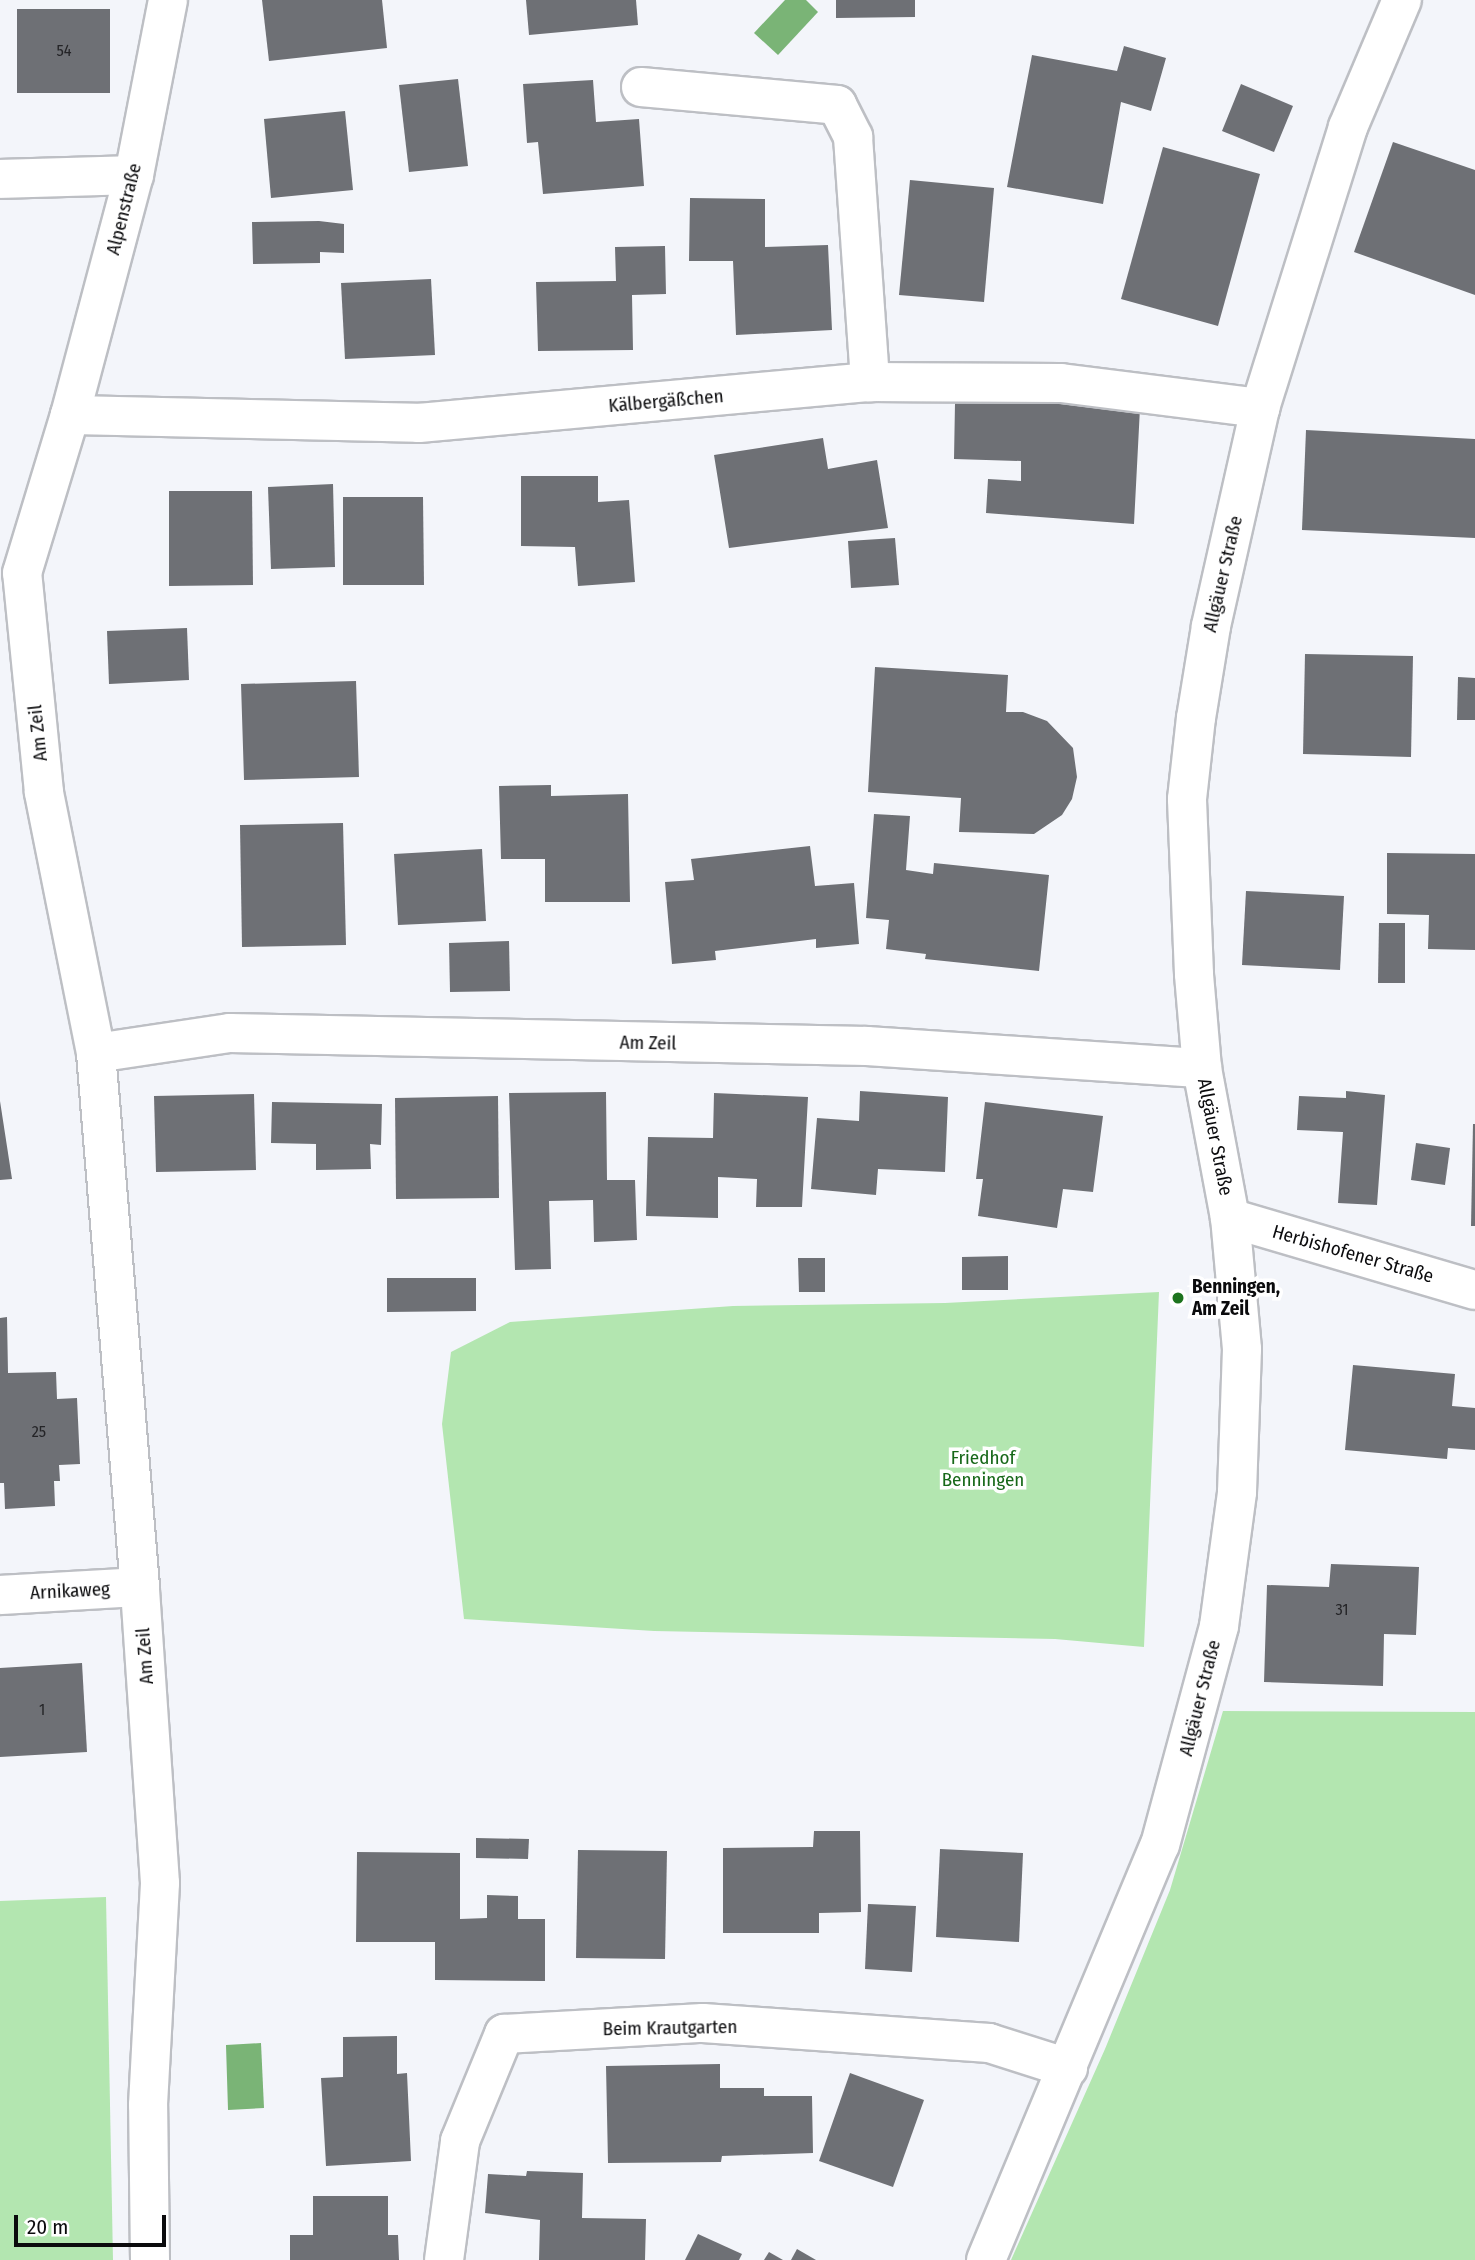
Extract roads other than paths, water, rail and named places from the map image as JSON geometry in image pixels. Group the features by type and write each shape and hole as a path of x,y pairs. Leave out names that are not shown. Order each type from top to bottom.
{"street":[{"name":"Alpenstraße","path":"70,415 134,175 168,0"},
{"name":"Allgäuer Straße","path":"986,2260 1160,1845 1219,1626 1242,1421 1242,1349 1230,1218 1202,1068 1187,799 1211,626 1260,408 1348,127 1402,0"},
{"path":"640,87 836,105 853,137 870,382"},
{"path":"0,178 134,175"},
{"name":"Kälbergäßchen","path":"70,415 419,422 870,382 1061,383 1260,408"},
{"name":"Am Zeil","path":"70,415 22,573 44,792 96,1053 140,1587 160,1883 148,2105 150,2260"},
{"name":"Am Zeil","path":"96,1053 230,1033 867,1046 1202,1068"},
{"name":"Herbishofener Straße","path":"1230,1218 1475,1290"},
{"name":"Arnikaweg","path":"0,1595 140,1587"},
{"name":"Beim Krautgarten","path":"444,2260 460,2141 504,2034 703,2023 989,2043 1068,2068"}],"place":[{"name":"Benningen, Am Zeil","path":"1178,1298"}],"park label":[{"name":"Friedhof Benningen","path":"983,1469"}]}
